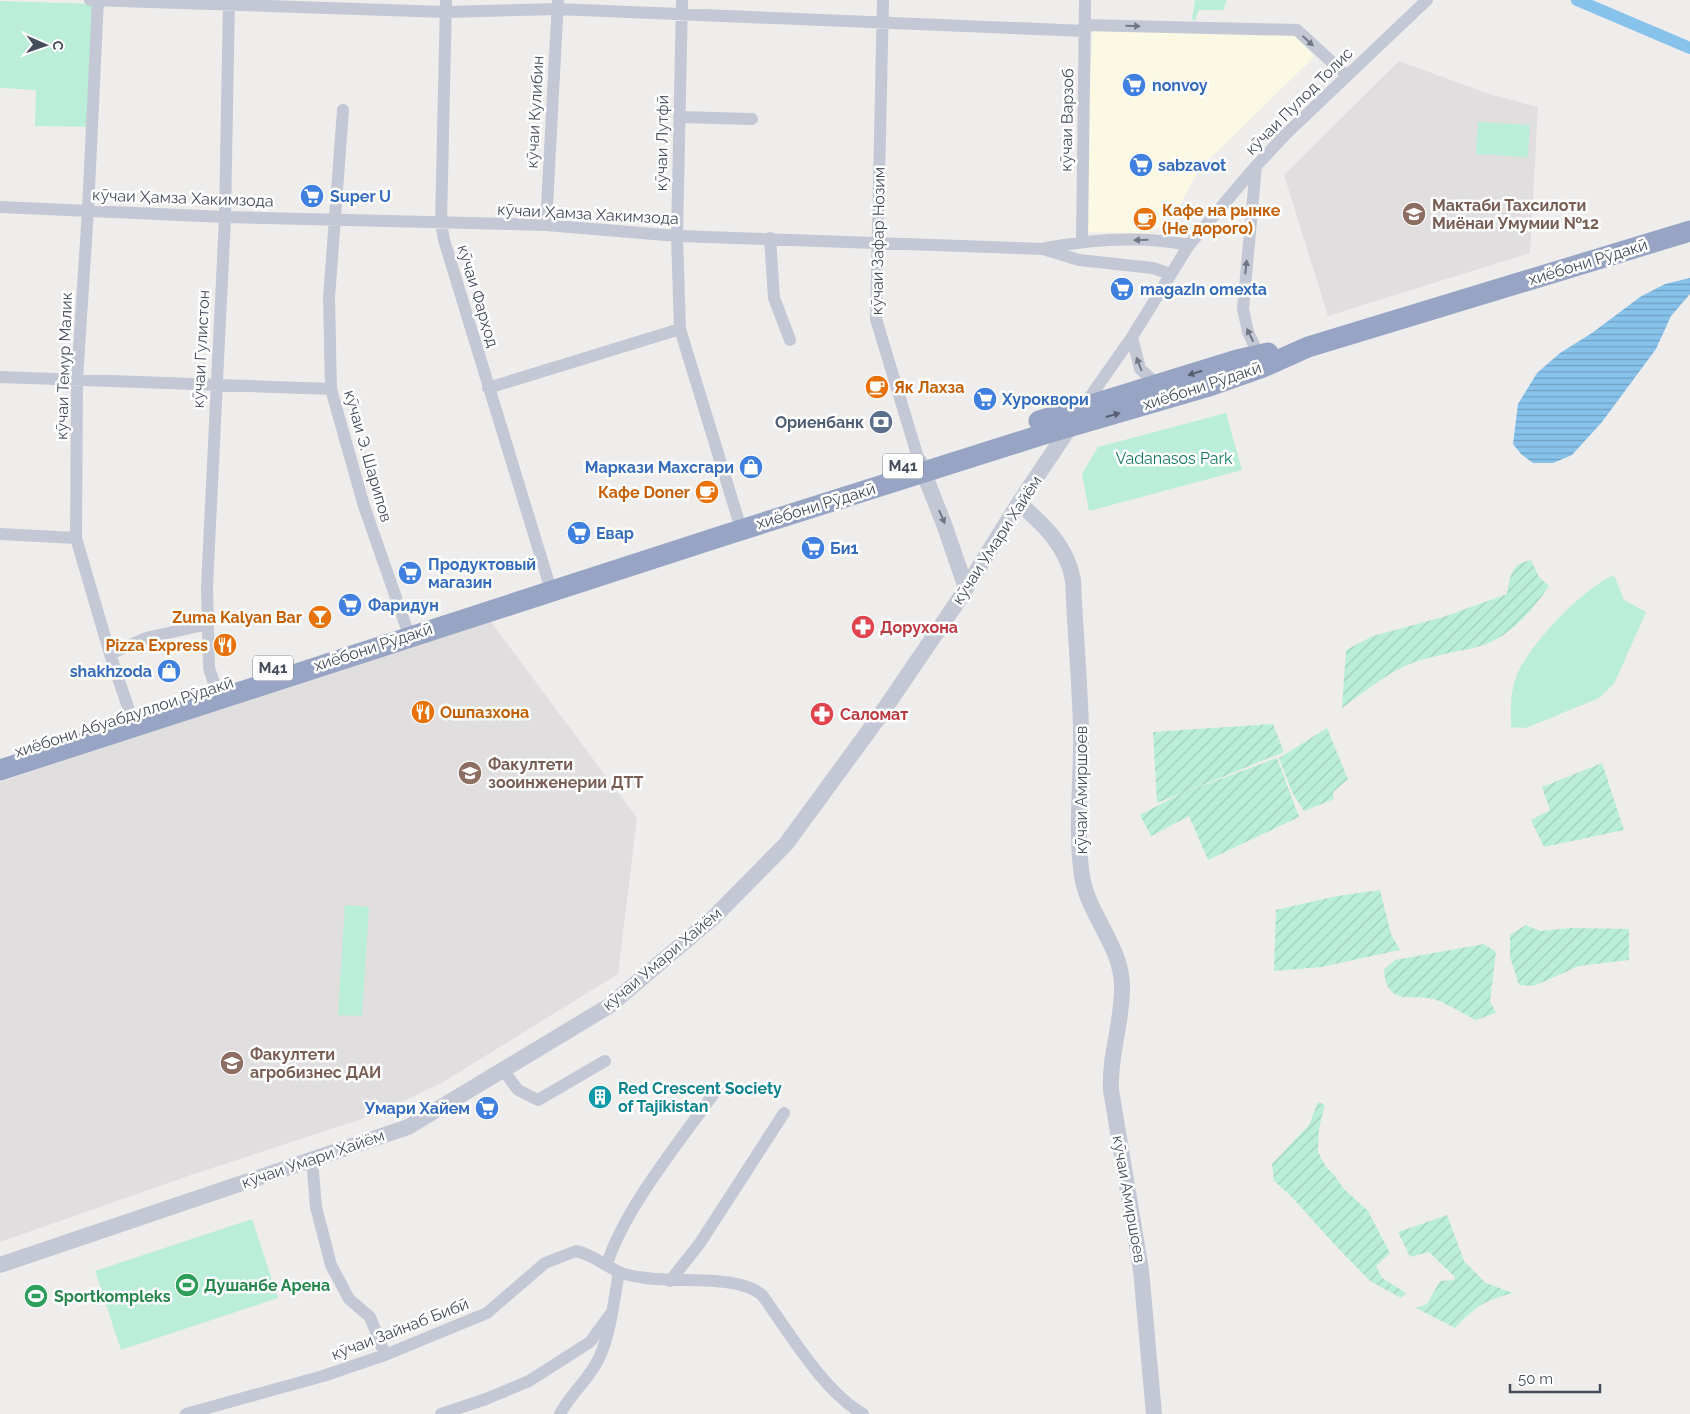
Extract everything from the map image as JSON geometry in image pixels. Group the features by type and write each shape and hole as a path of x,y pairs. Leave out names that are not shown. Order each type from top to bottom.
{"highway":[{"name":"хиёбони Рӯдакӣ","path":"1308,347 1690,231"},
{"name":"хиёбони Абуабдуллои Рӯдакӣ","path":"0,758 132,720 616,564 738,519 920,467 1083,407 1157,384 1261,361 1308,347"},
{"name":"хиёбони Рӯдакӣ","path":"616,564 920,467 1169,398 1261,361"},
{"path":"0,770 132,720"}],"street":[{"path":"90,0 446,6 557,5 681,16 1084,28 1297,30 1347,76"},
{"name":"кӯчаи Темур Малик","path":"98,0 88,210 77,380 76,538 110,654 132,720"},
{"name":"кӯчаи Лутфӣ","path":"682,0 677,236 680,329 738,519"},
{"name":"кӯчаи Зафар Нозим","path":"883,0 876,319 920,467 944,524 966,588"},
{"name":"кӯчаи Варзоб","path":"1082,241 1084,28 1086,0"},
{"name":"кӯчаи Пулод Толис","path":"1083,407 1132,337 1189,246 1256,166 1286,133 1427,0"},
{"name":"кӯчаи Гулистон","path":"217,692 209,668 207,587 224,217 229,2"},
{"name":"кӯчаи Кулибин","path":"546,225 557,5"},
{"name":"кӯчаи Фарҳод","path":"446,6 441,223 488,388 549,585"},
{"name":"кӯчаи Э. Шарипов","path":"343,110 330,298 331,389 364,506 408,630"},
{"path":"679,117 752,119"},
{"path":"1256,166 1243,309 1248,332 1261,361"},
{"name":"кӯчаи Ҳамза Хакимзода","path":"0,207 224,217 546,225 677,236 1043,249 1079,260 1154,268 1170,274"},
{"path":"770,238 774,298 790,340"},
{"path":"1043,249 1082,241 1164,240 1189,246"},
{"path":"488,388 680,329"},
{"path":"1132,337 1140,370 1146,377 1157,384"},
{"path":"0,377 331,389"},
{"name":"кӯчаи Умари Хайём","path":"0,1265 408,1127 609,1006 714,917 780,851 878,717 966,588 1019,503 1083,407"},
{"name":"кӯчаи Амиршоев","path":"1019,503 1043,524 1062,548 1070,563 1081,733 1078,842 1082,878 1088,896 1095,915 1119,963 1122,986 1110,1070 1111,1090 1141,1270 1154,1414"},
{"path":"0,534 76,538"},
{"path":"110,654 146,638 208,624"},
{"path":"503,1070 518,1090 538,1100 605,1061"},
{"path":"607,1264 613,1245 644,1194 717,1089"},
{"path":"670,1281 700,1243 784,1113"},
{"path":"312,1160 316,1207 331,1265 349,1300 370,1317 385,1355"},
{"name":"кӯчаи Зайнаб Бибӣ","path":"186,1414 323,1376 385,1355 488,1313 545,1263 576,1251 607,1264 619,1272"},
{"path":"560,1414 570,1396 600,1357 612,1312 619,1272 670,1281 720,1282 748,1286 755,1289 762,1295 806,1356 840,1396 863,1414"},
{"path":"440,1414 486,1399 529,1381 590,1342 612,1312"}],"shaded area":[{"path":"1093,27 1298,36 1314,57 1199,169 1172,220 1148,233 1082,232"},
{"name":"Мактаби Тахсилоти Миёнаи Умумии №12","path":"1399,61 1489,94 1538,107 1530,253 1328,316 1284,175"},
{"path":"488,618 637,818 618,974 440,1084 371,1116 191,1175 0,1242 0,782"}],"green space":[{"path":"1195,0 1227,0 1223,10 1199,10 1195,21 1192,19"},
{"path":"0,1 95,4 91,127 35,126 36,90 0,88"},
{"path":"1478,122 1530,125 1528,157 1476,154"},
{"name":"Vadanasos Park","path":"1226,413 1242,470 1089,511 1082,474 1098,447"},
{"path":"1531,560 1539,577 1549,586 1527,614 1509,631 1499,638 1477,647 1430,657 1403,667 1379,681 1342,708 1346,650 1373,636 1443,617 1507,594 1515,568 1519,564"},
{"path":"1614,575 1624,600 1646,612 1614,684 1599,698 1526,728 1511,727 1513,686 1530,652 1572,605 1601,582"},
{"path":"1273,724 1284,752 1183,793 1277,758 1299,817 1208,860 1189,816 1151,836 1140,815 1182,793 1157,803 1153,732"},
{"path":"1327,728 1348,779 1333,792 1334,799 1304,811 1293,794 1279,758"},
{"path":"1602,763 1624,830 1544,847 1531,820 1550,810 1542,787"},
{"path":"1380,890 1391,934 1400,950 1321,967 1274,971 1276,910 1337,896"},
{"path":"345,905 369,907 362,1016 338,1015"},
{"path":"1526,925 1540,931 1571,928 1629,929 1629,960 1579,966 1534,986 1519,985 1510,957 1510,935"},
{"path":"1484,944 1496,952 1490,1001 1496,1013 1476,1020 1433,999 1401,996 1389,989 1384,969 1395,960"},
{"path":"1318,1102 1325,1105 1319,1128 1318,1152 1326,1167 1343,1188 1368,1211 1390,1253 1376,1266 1382,1278 1406,1293 1401,1298 1370,1281 1291,1196 1274,1181 1272,1164 1309,1125"},
{"path":"1447,1215 1464,1261 1486,1283 1513,1293 1495,1298 1481,1305 1455,1328 1416,1308 1427,1304 1440,1281 1454,1280 1455,1277 1429,1252 1410,1257 1398,1232"},
{"name":"Душанбе Арена","path":"252,1219 278,1298 121,1350 95,1271"}],"water":[{"path":"1690,278 1690,294 1671,316 1656,349 1602,422 1572,455 1553,463 1533,463 1521,454 1513,444 1518,404 1537,373 1560,353 1592,333 1640,297 1665,284"}],"waterway":[{"path":"1577,0 1690,48"}],"place":[{"name":"nonvoy","path":"1134,85"},
{"name":"sabzavot","path":"1141,165"},
{"name":"Super U","path":"312,196"},
{"name":"Мактаби Тахсилоти Миёнаи Умумии №12","path":"1414,214"},
{"name":"Кафе на рынке (Не дорого)","path":"1145,219"},
{"name":"magazIn omexta","path":"1122,289"},
{"name":"Як Лахза","path":"877,387"},
{"name":"Хуроквори","path":"985,399"},
{"name":"Ориенбанк","path":"881,422"},
{"name":"Маркази Махсгари","path":"751,467"},
{"name":"Кафе Doner","path":"707,492"},
{"name":"Евар","path":"579,533"},
{"name":"Би1","path":"813,548"},
{"name":"Продуктовый магазин","path":"410,573"},
{"name":"Фаридун","path":"350,605"},
{"name":"Zuma Kalyan Bar","path":"320,617"},
{"name":"Дорухона","path":"863,627"},
{"name":"Pizza Express","path":"225,645"},
{"name":"shakhzoda","path":"169,671"},
{"name":"Oшпазхона","path":"423,712"},
{"name":"Саломат","path":"822,714"},
{"name":"Факултети зооинженерии ДТТ","path":"470,773"},
{"name":"Факултети агробизнес ДАИ","path":"232,1063"},
{"name":"Red Crescent Society of Tajikistan","path":"600,1097"},
{"name":"Умари Хайем","path":"487,1108"},
{"name":"Душанбе Арена","path":"187,1285"},
{"name":"Sportkompleks","path":"36,1296"}]}
